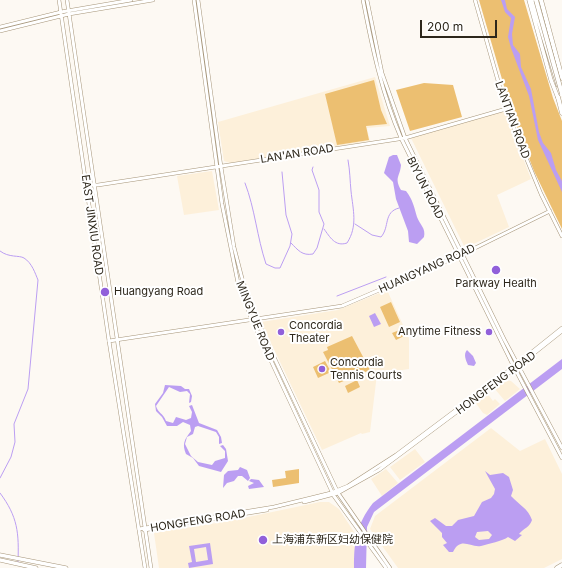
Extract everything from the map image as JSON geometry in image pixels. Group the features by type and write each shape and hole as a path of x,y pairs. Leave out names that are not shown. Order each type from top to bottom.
{"highway":[{"path":"536,0 561,95 562,113"},
{"path":"541,0 562,78"},
{"path":"556,568 562,567"}],"main road":[{"path":"529,0 551,80 561,95"},
{"path":"532,0 553,74 561,95 562,107"},
{"path":"541,0 562,71"},
{"path":"0,555 66,568"},
{"path":"0,560 36,568"}],"street":[{"name":"EAST JINXIU ROAD","path":"59,0 109,341 145,568"},
{"name":"EAST JINXIU ROAD","path":"67,0 151,568"},
{"path":"0,31 69,12 131,0"},
{"path":"69,12 153,0"},
{"name":"MINGYUE ROAD","path":"194,0 219,167 234,247 243,282 256,319 335,493 356,521 386,568"},
{"name":"MINGYUE ROAD","path":"198,0 230,247 238,283 252,320 335,493 356,526 390,568"},
{"name":"BIYUN ROAD","path":"363,0 378,74 388,108 418,175 462,255"},
{"name":"BIYUN ROAD","path":"367,0 382,73 405,138 516,366 533,396"},
{"name":"LANTIAN ROAD","path":"475,0 506,109 562,236"},
{"path":"0,27 61,14"},
{"name":"LAN'AN ROAD","path":"86,185 219,167 405,138 506,109"},
{"name":"HUANGYANG ROAD","path":"109,341 342,306 462,255 550,211"},
{"name":"HONGFENG ROAD","path":"516,366 562,328"},
{"name":"HONGFENG ROAD","path":"139,529 274,508 335,493 379,470 562,331"},
{"path":"533,396 562,448"},
{"path":"533,396 562,458"}],"shaded area":[{"path":"479,0 524,0 553,98 562,121 562,229 534,171 513,117"},
{"path":"501,0 505,0 507,9 515,17 512,34 513,45 520,54 521,67 531,89 539,132 543,143 551,153 556,170 562,181 562,192 538,140 529,96 508,37 511,18 505,12"},
{"path":"375,77 390,126 367,128 370,141 230,163 224,161 218,122"},
{"path":"374,80 381,110 387,124 366,126 369,140 337,145 325,94"},
{"path":"424,83 453,85 462,117 410,131 396,90"},
{"path":"505,111 531,179 497,195 509,227 465,248 411,138"},
{"path":"397,155 401,165 398,180 399,186 401,190 406,191 410,197 424,231 424,237 417,244 409,242 408,231 396,199 393,182 384,173 389,157"},
{"path":"212,171 219,210 184,215 177,176"},
{"path":"387,290 409,338 409,369 377,374 370,432 361,433 322,450 261,322 338,310"},
{"path":"391,302 400,322 389,327 380,307"},
{"path":"375,313 381,324 374,327 369,316"},
{"path":"402,329 406,335 396,340 392,333"},
{"path":"352,336 370,370 339,383 323,352 328,350 327,347"},
{"path":"467,350 473,356 476,363 474,366 468,365 467,363 465,355"},
{"path":"562,359 562,369 374,512 367,527 366,568 354,568 357,534 367,511 373,503"},
{"name":"Concordia Tennis Courts","path":"325,361 331,372 318,378 313,367"},
{"path":"357,380 360,387 348,393 345,386"},
{"path":"505,380 511,381 520,389 505,401 494,388"},
{"path":"165,385 181,386 185,389 189,389 192,396 191,402 189,403 190,394 187,391 180,392 169,387 156,406 158,410 166,421 173,423 176,417 186,420 191,418 192,412 189,406 192,405 199,423 217,430 221,437 222,443 219,444 219,437 216,432 198,426 195,427 193,434 187,437 191,431 190,425 183,422 177,426 167,426 162,417 156,411 155,404 163,393"},
{"path":"487,393 493,401 495,399 500,404 487,415 483,413 475,402"},
{"path":"491,428 520,451 545,439 562,474 562,559 544,568 398,568 370,529 375,516"},
{"path":"187,437 185,444 191,456 198,462 212,465 215,461 225,458 225,451 220,446 223,445 226,449 228,461 221,472 199,466 193,458 186,454 184,445"},
{"path":"415,449 425,462 400,480 390,467"},
{"path":"240,467 247,470 250,478 248,481 242,476 238,476 234,481 227,483 223,488 224,475 228,471 238,470"},
{"path":"299,469 299,483 273,487 272,480 286,478 285,471"},
{"path":"386,469 398,483 382,496 371,479"},
{"path":"485,471 490,475 503,473 509,477 513,490 511,496 528,512 532,520 530,524 519,534 522,535 515,541 508,537 481,546 462,544 456,547 453,552 449,552 443,545 447,543 442,537 442,533 430,521 435,518 446,526 452,526 458,520 474,516 482,502 491,498 495,489","holes":["488,531 492,535 489,539 479,540 475,537 477,532"]},
{"path":"251,479 259,480 264,487 249,489 248,486 254,483 249,481"},
{"path":"320,502 329,502 339,509 356,535 354,568 159,568 154,533 229,521"},
{"path":"210,543 213,564 189,568 188,563 192,562 189,546","holes":["206,547 208,560 196,562 194,549"]}],"waterway":[{"path":"324,229 328,235 339,244 347,243 353,230 354,211 348,160"},
{"path":"291,243 303,253 313,254 317,248 324,224 319,212 319,190 312,170 313,167"},
{"path":"245,183 266,264 275,268 280,268 290,246 292,234 286,215 282,172"},
{"path":"355,224 372,235 381,237 384,233 389,216 394,210 399,208"},
{"path":"0,251 7,255 22,257 27,260 33,268 38,280 28,389 14,424 15,442 11,457 0,478"},
{"path":"337,296 386,277"},
{"path":"0,493 11,510 14,518 18,542 18,562"}],"place":[{"name":"Parkway Health","path":"496,270"},
{"name":"Huangyang Road","path":"105,292"},
{"name":"Concordia Theater","path":"281,332"},
{"name":"Anytime Fitness","path":"489,332"},
{"name":"Concordia Tennis Courts","path":"322,369"},
{"name":"上海浦东新区妇幼保健院","path":"263,540"}]}
